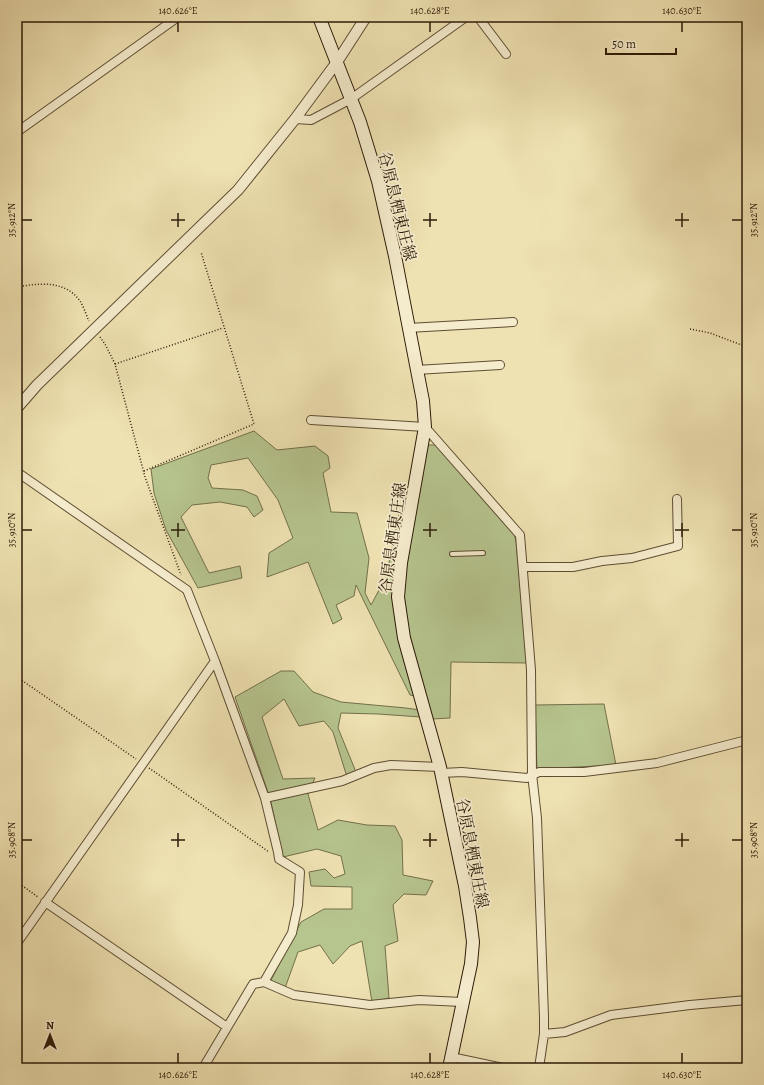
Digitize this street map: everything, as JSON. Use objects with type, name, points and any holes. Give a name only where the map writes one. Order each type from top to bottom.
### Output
[{"type":"main road","name":"谷原息栖東庄線","points":[[320,17],[360,122],[378,181],[395,256],[423,401],[425,427],[401,563],[398,597],[404,638],[440,770],[465,886],[472,942],[470,964],[450,1062]]},
{"type":"street","points":[[17,132],[178,17]]},
{"type":"street","points":[[17,408],[37,385],[238,190],[295,119],[366,17]]},
{"type":"street","points":[[295,119],[311,120],[351,99],[466,17]]},
{"type":"street","points":[[478,17],[506,54]]},
{"type":"street","points":[[408,328],[512,322]]},
{"type":"street","points":[[416,370],[500,365]]},
{"type":"street","points":[[311,420],[425,427],[520,535],[531,670],[532,774],[538,818],[544,1034],[539,1068]]},
{"type":"street","points":[[17,472],[187,590],[216,661],[265,798],[278,852],[278,859],[300,872],[298,905],[292,933],[264,982]]},
{"type":"street","points":[[523,567],[573,567],[602,561],[632,558],[678,546],[676,499]]},
{"type":"street","points":[[17,943],[216,661]]},
{"type":"street","points":[[265,798],[342,781],[374,768],[391,765],[527,778],[532,774],[539,772],[584,772],[657,763],[747,740]]},
{"type":"street","points":[[45,902],[227,1027]]},
{"type":"street","points":[[203,1068],[253,984],[264,982],[294,995],[370,1005],[419,1000],[462,1002]]},
{"type":"street","points":[[544,1034],[565,1032],[612,1015],[690,1005],[747,1000]]},
{"type":"street","points":[[450,1062],[503,1068]]},
{"type":"lane","points":[[452,554],[483,553]]},
{"type":"path","points":[[143,471],[254,424],[223,328],[201,252]]},
{"type":"path","points":[[17,287],[31,285],[53,285],[66,289],[80,301],[94,330],[105,344],[115,364],[143,471],[187,590]]},
{"type":"path","points":[[115,364],[223,328]]},
{"type":"path","points":[[690,329],[710,333],[747,347]]},
{"type":"path","points":[[17,677],[278,859]]},
{"type":"path","points":[[17,882],[45,902]]},
{"type":"green space","points":[[254,431],[277,450],[315,446],[328,456],[330,468],[323,473],[331,512],[357,513],[369,558],[365,593],[371,605],[386,577],[400,510],[404,520],[397,566],[415,696],[410,695],[356,585],[354,596],[336,605],[342,619],[333,624],[308,562],[267,577],[269,553],[293,538],[278,500],[248,458],[211,465],[208,478],[212,488],[243,490],[257,496],[263,510],[254,517],[247,507],[220,502],[192,505],[181,517],[209,573],[240,566],[242,578],[198,588],[166,530],[154,493],[151,469]]},
{"type":"green space","points":[[426,445],[437,445],[514,534],[516,541],[527,663],[451,662],[450,718],[432,719],[409,640],[402,594],[405,561]]},
{"type":"green space","points":[[281,671],[294,671],[313,692],[341,702],[420,710],[421,717],[341,713],[338,728],[356,772],[347,777],[333,732],[324,721],[299,726],[284,699],[262,717],[283,779],[315,778],[308,794],[318,830],[338,820],[367,825],[395,826],[402,840],[403,875],[433,881],[426,895],[404,894],[393,905],[398,941],[385,946],[389,998],[372,1002],[362,941],[350,946],[333,964],[320,945],[298,952],[285,988],[270,982],[301,922],[324,909],[352,909],[352,887],[311,886],[309,872],[325,869],[334,878],[345,874],[341,856],[317,849],[283,857],[270,798],[235,697]]},
{"type":"green space","points":[[604,704],[616,765],[537,769],[535,705]]}]
